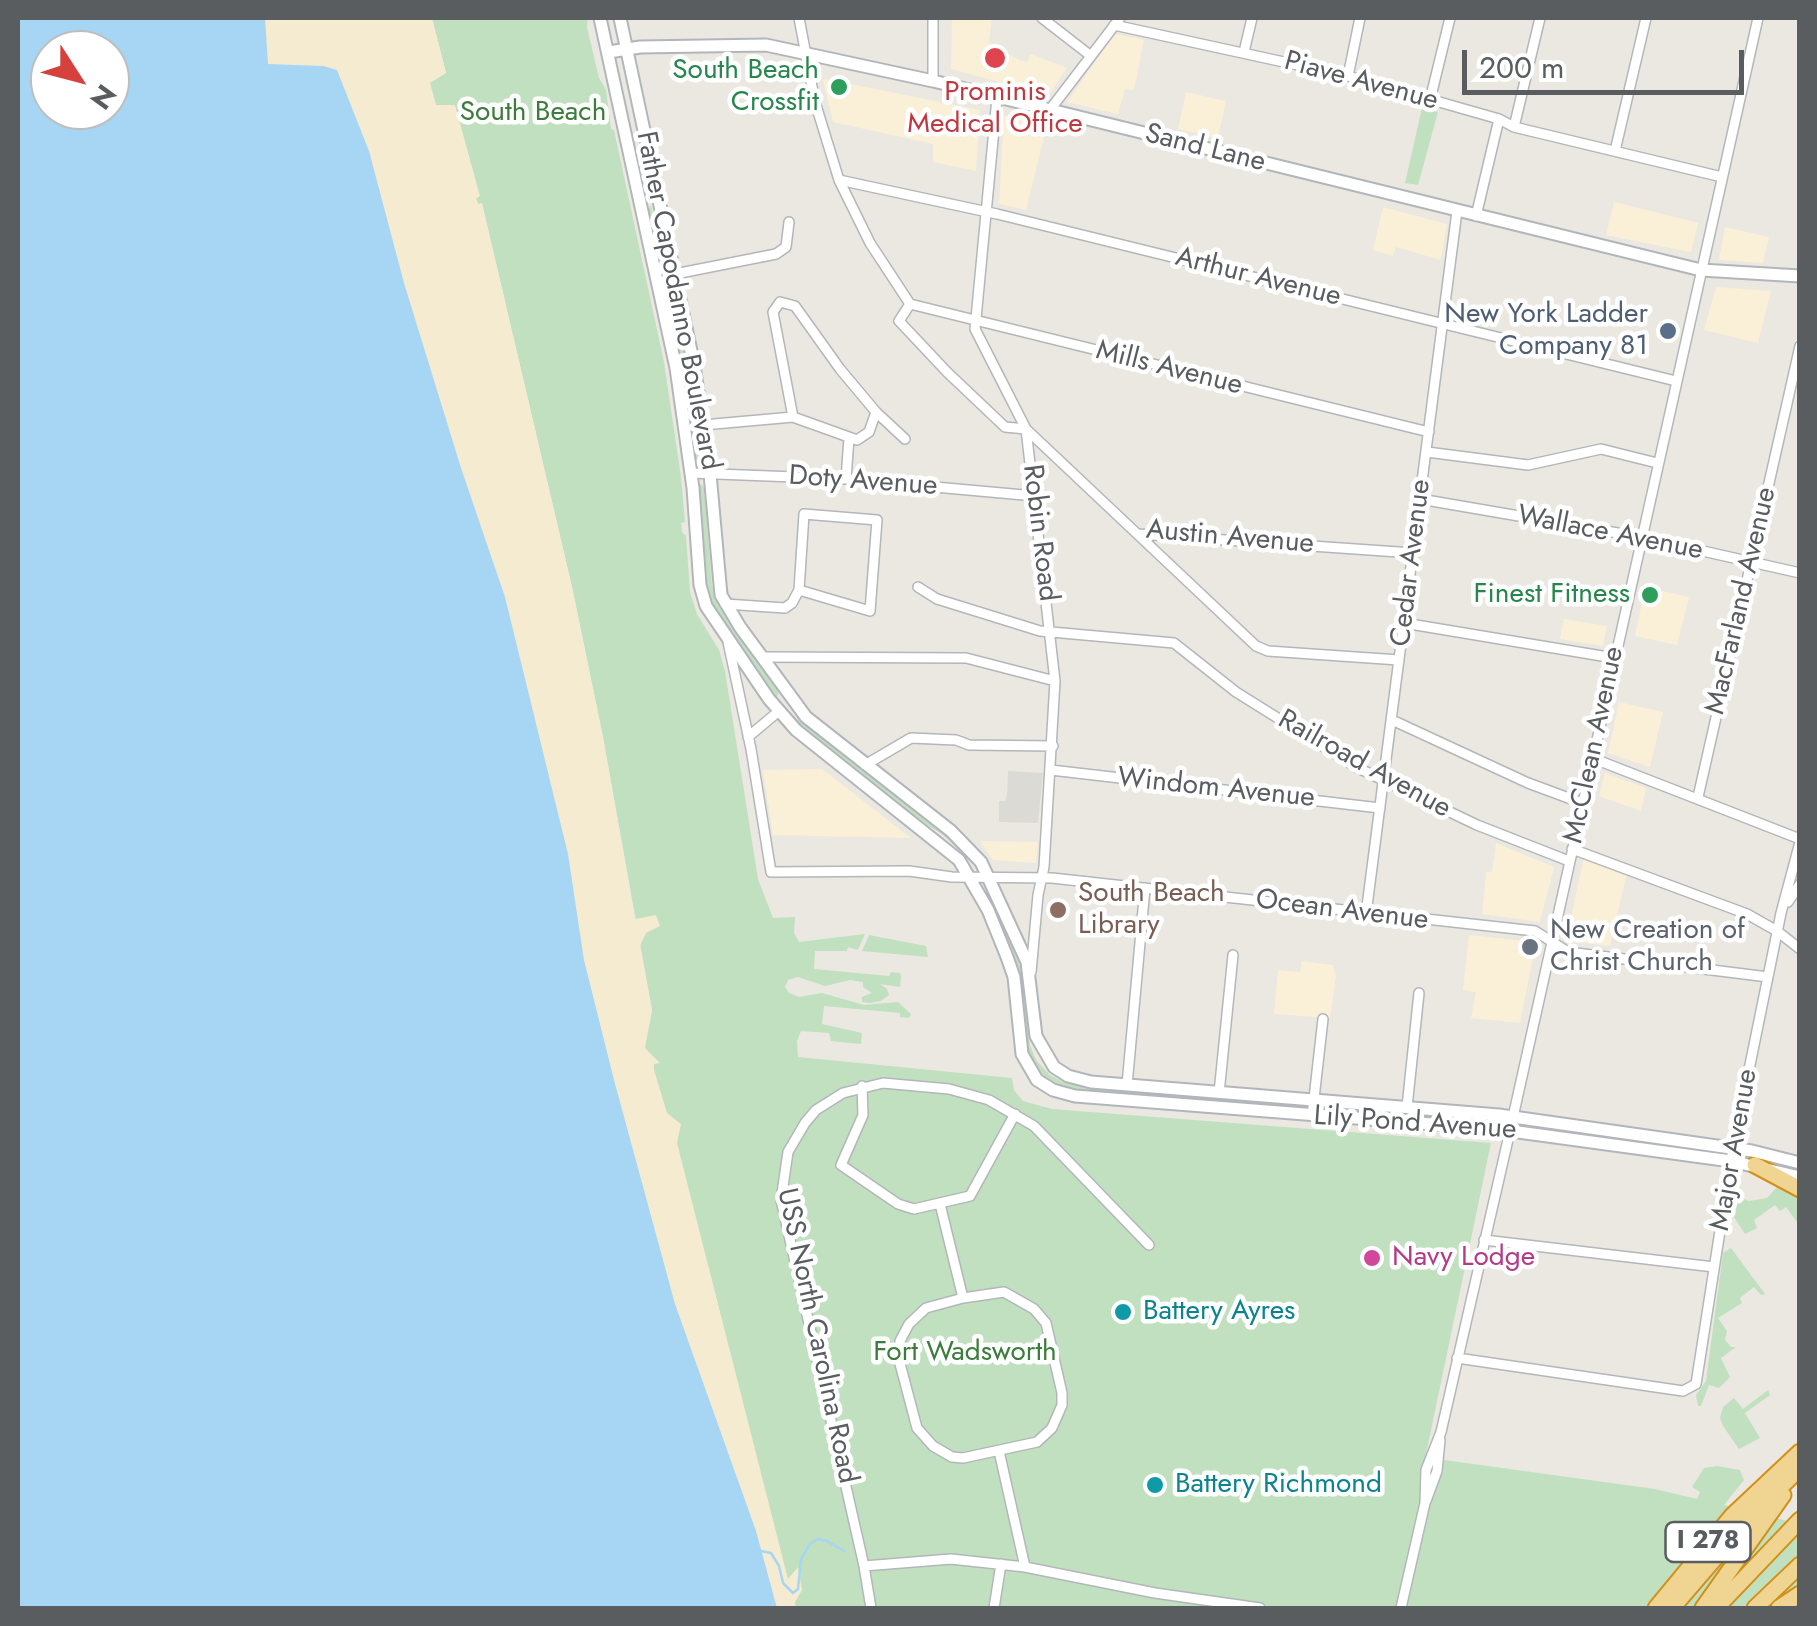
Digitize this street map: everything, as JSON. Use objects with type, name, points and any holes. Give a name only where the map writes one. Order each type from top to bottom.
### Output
[{"type":"highway","points":[[1755,1165],[1800,1190]]},
{"type":"highway","name":"I 278","points":[[1656,1608],[1720,1528],[1800,1449]]},
{"type":"highway","points":[[1672,1608],[1720,1551],[1800,1468]]},
{"type":"highway","points":[[1704,1608],[1766,1517],[1800,1477]]},
{"type":"highway","name":"I 278","points":[[1716,1608],[1800,1520]]},
{"type":"highway","name":"I 278","points":[[1755,1608],[1800,1564]]},
{"type":"highway","points":[[1779,1608],[1800,1594]]},
{"type":"main road","name":"Father Capodanno Boulevard","points":[[600,18],[673,351],[691,473],[701,592],[709,612],[779,711],[802,736],[946,848],[969,876],[1011,967],[1020,1047],[1034,1076]]},
{"type":"main road","name":"Father Capodanno Boulevard","points":[[620,18],[703,425],[718,583],[725,604],[806,717],[959,838],[981,862],[1019,941],[1031,980],[1036,1036],[1050,1062]]},
{"type":"main road","name":"Sand Lane","points":[[609,52],[628,48],[766,45],[933,81],[1701,270],[1800,276]]},
{"type":"main road","points":[[641,200],[658,197]]},
{"type":"main road","name":"Lily Pond Avenue","points":[[1050,1062],[1074,1079],[1407,1108],[1800,1163]]},
{"type":"main road","name":"Lily Pond Avenue","points":[[1034,1076],[1053,1090],[1076,1096],[1312,1116],[1511,1124]]},
{"type":"main road","name":"Lily Pond Avenue","points":[[1732,1154],[1755,1165],[1800,1177]]},
{"type":"street","points":[[799,18],[815,102],[840,180],[870,243],[910,304],[900,321],[1004,427],[1026,428]]},
{"type":"street","points":[[933,18],[933,81]]},
{"type":"street","points":[[1042,18],[1090,56]]},
{"type":"street","points":[[1244,52],[1252,18]]},
{"type":"street","points":[[1348,76],[1360,18]]},
{"type":"street","points":[[1430,100],[1450,18]]},
{"type":"street","points":[[1514,126],[1540,18]]},
{"type":"street","points":[[1615,151],[1646,18]]},
{"type":"street","name":"McClean Avenue","points":[[1424,1504],[1426,1470],[1441,1432],[1458,1358],[1758,18]]},
{"type":"street","points":[[1049,111],[1117,21]]},
{"type":"street","name":"Piave Avenue","points":[[1117,21],[1348,76],[1514,126],[1722,177]]},
{"type":"street","name":"Robin Road","points":[[996,98],[975,322],[977,334],[1026,428],[1055,682],[1053,746],[1031,980]]},
{"type":"street","points":[[1476,216],[1499,119]]},
{"type":"street","name":"Arthur Avenue","points":[[840,180],[987,212],[1676,381]]},
{"type":"street","name":"Cedar Avenue","points":[[1366,914],[1458,211]]},
{"type":"street","points":[[675,274],[776,254],[786,246],[789,222]]},
{"type":"street","points":[[793,416],[773,312],[780,302],[796,306],[840,369],[904,439]]},
{"type":"street","name":"Mills Avenue","points":[[910,304],[1429,432]]},
{"type":"street","name":"MacFarland Avenue","points":[[1698,797],[1800,346]]},
{"type":"street","points":[[703,425],[793,416],[856,440],[869,432],[876,412]]},
{"type":"street","name":"Austin Avenue","points":[[1026,428],[1138,534],[1414,553]]},
{"type":"street","points":[[846,479],[849,438]]},
{"type":"street","points":[[1427,452],[1528,465],[1601,450],[1658,463]]},
{"type":"street","name":"Doty Avenue","points":[[691,473],[846,479],[1035,496]]},
{"type":"street","name":"Wallace Avenue","points":[[1420,499],[1641,537],[1800,573]]},
{"type":"street","points":[[725,604],[785,608],[792,603],[799,590],[804,514],[877,520],[870,612],[799,590]]},
{"type":"street","points":[[1138,534],[1261,649],[1399,660]]},
{"type":"street","points":[[918,587],[937,599],[1052,632]]},
{"type":"street","points":[[1404,622],[1614,658]]},
{"type":"street","name":"Railroad Avenue","points":[[1052,632],[1174,643],[1268,713],[1384,781],[1477,826],[1569,861]]},
{"type":"street","points":[[728,642],[748,737],[779,711]]},
{"type":"street","points":[[762,657],[966,658],[1055,682]]},
{"type":"street","points":[[1392,720],[1528,783],[1582,803]]},
{"type":"street","name":"Ocean Avenue","points":[[748,737],[771,872],[909,871],[1144,888],[1535,932],[1568,952],[1768,977]]},
{"type":"street","points":[[865,765],[911,738],[956,740],[969,745],[1053,746]]},
{"type":"street","points":[[1592,758],[1800,840]]},
{"type":"street","name":"Windom Avenue","points":[[1051,770],[1380,808]]},
{"type":"street","name":"Major Avenue","points":[[1458,1358],[1683,1391],[1693,1388],[1698,1379],[1732,1154],[1781,913],[1800,840]]},
{"type":"street","points":[[1572,848],[1747,914],[1800,949]]},
{"type":"street","name":"Major Avenue","points":[[1781,913],[1800,884]]},
{"type":"street","points":[[1126,1085],[1144,888]]},
{"type":"street","points":[[1219,1092],[1233,955]]},
{"type":"street","points":[[1407,1108],[1419,992]]},
{"type":"street","points":[[1312,1116],[1323,1019]]},
{"type":"street","name":"USS North Carolina Road","points":[[871,1608],[782,1200],[788,1152],[805,1123],[829,1101],[862,1086],[884,1083],[949,1089],[989,1100],[1034,1126],[1149,1244]]},
{"type":"street","points":[[862,1086],[863,1115],[842,1161],[843,1168],[914,1209],[970,1196],[1015,1114]]},
{"type":"street","points":[[940,1204],[963,1298]]},
{"type":"street","points":[[1484,1240],[1714,1268]]},
{"type":"street","points":[[997,1292],[1011,1294],[1039,1312],[1046,1324],[1062,1393],[1058,1416],[1048,1434],[1037,1442],[999,1451],[952,1457],[923,1438],[916,1428],[899,1360],[903,1334],[917,1315],[934,1305],[997,1292]]},
{"type":"street","points":[[1401,1608],[1424,1504],[1438,1472],[1441,1432]]},
{"type":"street","points":[[999,1451],[1024,1567]]},
{"type":"street","points":[[864,1566],[922,1560],[1002,1564],[1260,1608]]},
{"type":"street","points":[[994,1608],[1002,1564]]},
{"type":"street","points":[[1155,1593],[1155,1607]]},
{"type":"shaded area","points":[[952,18],[992,18],[989,42],[1019,60],[1028,62],[1030,54],[1067,68],[1049,95],[951,69]]},
{"type":"shaded area","points":[[1115,34],[1144,40],[1134,90],[1125,89],[1118,114],[1067,102]]},
{"type":"shaded area","points":[[823,80],[980,110],[976,171],[933,162],[933,144],[833,122]]},
{"type":"shaded area","points":[[1186,92],[1226,101],[1218,138],[1178,129]]},
{"type":"shaded area","points":[[1004,116],[1047,125],[1026,210],[999,204]]},
{"type":"shaded area","points":[[1614,202],[1698,223],[1691,252],[1606,235]]},
{"type":"shaded area","points":[[1383,207],[1447,224],[1441,260],[1396,247],[1393,256],[1373,250]]},
{"type":"shaded area","points":[[1725,227],[1769,237],[1763,263],[1719,260]]},
{"type":"shaded area","points":[[1716,287],[1771,291],[1758,343],[1704,330]]},
{"type":"shaded area","points":[[1645,587],[1689,597],[1677,645],[1635,636]]},
{"type":"shaded area","points":[[1564,619],[1607,626],[1603,646],[1560,639]]},
{"type":"shaded area","points":[[1619,702],[1663,712],[1650,767],[1608,753]]},
{"type":"shaded area","points":[[822,769],[911,838],[773,835],[763,770]]},
{"type":"shaded area","points":[[1008,771],[1043,773],[1038,823],[999,822],[999,801],[1005,801],[1007,795]]},
{"type":"shaded area","points":[[1605,773],[1646,788],[1641,811],[1599,796]]},
{"type":"shaded area","points":[[980,841],[1038,842],[1036,863],[993,860]]},
{"type":"shaded area","points":[[1496,843],[1554,867],[1540,922],[1482,914],[1486,872],[1492,872]]},
{"type":"shaded area","points":[[1584,857],[1627,873],[1610,946],[1566,941]]},
{"type":"shaded area","points":[[1469,935],[1536,942],[1520,1023],[1471,1018],[1476,992],[1463,990]]},
{"type":"shaded area","points":[[1302,961],[1332,965],[1336,976],[1330,1018],[1274,1014],[1278,970],[1300,972]]},
{"type":"green space","name":"Fort Wadsworth","points":[[432,18],[588,18],[664,362],[681,477],[685,522],[681,523],[686,536],[690,592],[697,614],[719,650],[725,671],[758,879],[773,918],[795,917],[794,933],[799,942],[865,934],[858,950],[848,947],[847,951],[815,951],[814,969],[889,976],[891,972],[900,973],[901,977],[900,987],[880,984],[889,995],[870,1003],[862,1002],[862,997],[872,993],[863,987],[863,982],[850,980],[825,986],[798,977],[788,980],[785,987],[799,997],[822,993],[864,1005],[898,1002],[911,1014],[909,1018],[900,1017],[900,1013],[824,1006],[822,1024],[862,1033],[861,1044],[831,1041],[829,1033],[801,1031],[798,1057],[1012,1078],[1014,1090],[1023,1101],[1052,1109],[1491,1143],[1426,1454],[1697,1499],[1700,1492],[1692,1487],[1704,1468],[1740,1470],[1744,1480],[1724,1505],[1799,1524],[1799,1608],[777,1608],[644,1048],[652,1010],[572,587],[482,204],[478,204],[479,197],[429,82],[446,73]]},
{"type":"green space","points":[[1422,108],[1438,112],[1418,185],[1405,183]]},
{"type":"green space","points":[[651,206],[684,347],[700,457],[697,461],[648,209]]},
{"type":"green space","points":[[701,484],[716,600],[779,692],[777,697],[711,605],[705,580],[698,487]]},
{"type":"green space","points":[[795,717],[952,839],[970,861],[942,834],[905,812],[792,720]]},
{"type":"green space","points":[[986,891],[1023,977],[1030,1045],[1036,1060],[1050,1075],[1084,1087],[1300,1104],[1303,1108],[1065,1090],[1049,1082],[1028,1058],[1019,993],[983,895]]},
{"type":"green space","points":[[869,935],[926,946],[928,957],[862,951]]},
{"type":"green space","points":[[1778,1186],[1799,1196],[1799,1225],[1786,1207],[1780,1211],[1775,1205],[1754,1220],[1757,1228],[1745,1234],[1732,1214],[1734,1195],[1749,1201],[1767,1198]]},
{"type":"green space","points":[[1731,1248],[1765,1294],[1754,1287],[1740,1298],[1742,1303],[1718,1318],[1727,1331],[1725,1340],[1736,1347],[1721,1358],[1730,1377],[1719,1388],[1709,1385],[1698,1406],[1696,1395],[1706,1381],[1723,1253]]},
{"type":"green space","points":[[1768,1390],[1770,1395],[1745,1413],[1760,1438],[1739,1449],[1723,1426],[1723,1407],[1734,1398],[1743,1409]]},
{"type":"sand","points":[[240,18],[432,18],[446,73],[430,83],[436,105],[455,105],[480,196],[476,198],[478,204],[482,203],[572,587],[635,919],[656,915],[660,926],[646,933],[640,946],[652,1010],[645,1048],[660,1063],[654,1064],[654,1070],[667,1113],[681,1124],[677,1143],[788,1579],[798,1567],[802,1590],[796,1608],[718,1608],[232,67]]},
{"type":"water","points":[[18,18],[265,18],[268,64],[337,70],[369,151],[404,283],[505,597],[568,854],[584,960],[614,1080],[675,1304],[756,1531],[777,1608],[18,1608]]},
{"type":"waterway","points":[[761,1551],[771,1553],[783,1583],[793,1593],[798,1589],[801,1559],[810,1544],[818,1539],[844,1551]]},
{"type":"place","name":"Prominis Medical Office","points":[[995,58]]},
{"type":"place","name":"South Beach Crossfit","points":[[839,87]]},
{"type":"place","name":"New York Ladder Company 81","points":[[1668,331]]},
{"type":"place","name":"Finest Fitness","points":[[1650,595]]},
{"type":"place","name":"South Beach Library","points":[[1058,910]]},
{"type":"place","name":"New Creation of Christ Church","points":[[1530,947]]},
{"type":"place","name":"Navy Lodge","points":[[1372,1258]]},
{"type":"place","name":"Battery Ayres","points":[[1123,1312]]},
{"type":"place","name":"Battery Richmond","points":[[1155,1485]]},
{"type":"park label","name":"South Beach","points":[[533,113]]}]
